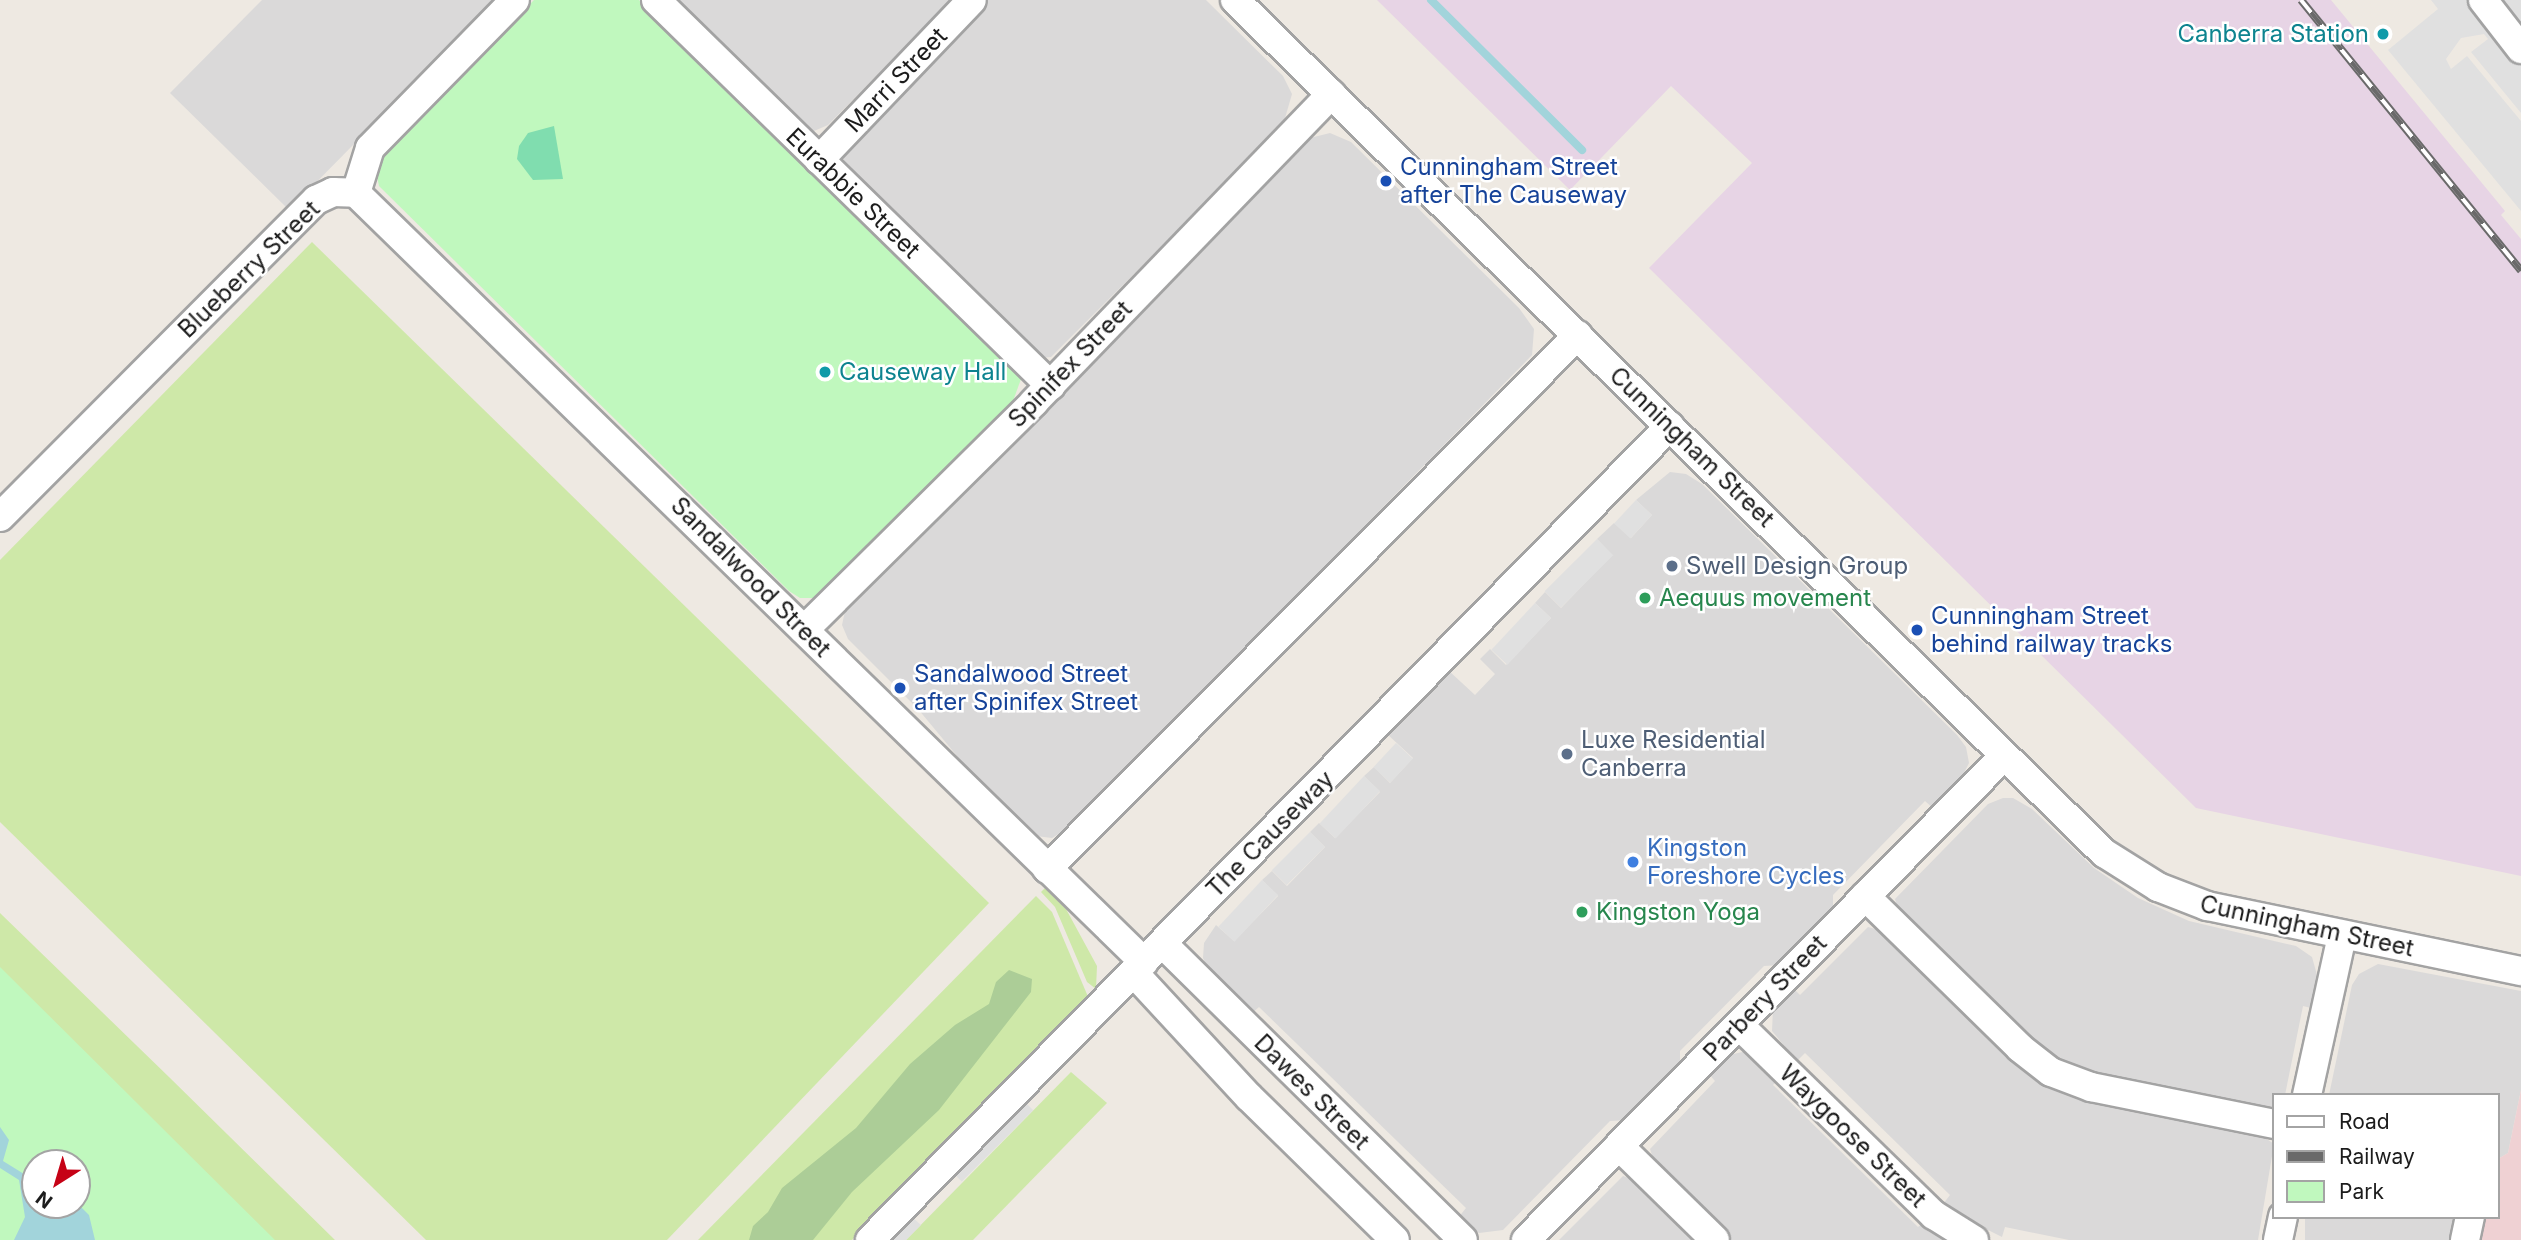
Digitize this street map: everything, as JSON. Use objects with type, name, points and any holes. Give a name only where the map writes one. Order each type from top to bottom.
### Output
[{"type":"street","points":[[356,193],[370,148],[515,0]]},
{"type":"street","name":"Eurabbie Street","points":[[656,0],[1051,386]]},
{"type":"street","name":"Marri Street","points":[[819,160],[972,0]]},
{"type":"street","name":"Cunningham Street","points":[[1236,0],[2105,853],[2158,887],[2233,914],[2521,971]]},
{"type":"street","points":[[2483,0],[2521,49]]},
{"type":"street","name":"Spinifex Street","points":[[804,630],[1051,386],[1331,94]]},
{"type":"street","name":"Blueberry Street","points":[[0,517],[316,200],[332,192],[356,193]]},
{"type":"street","name":"Sandalwood Street","points":[[356,193],[1048,869],[1147,959]]},
{"type":"street","points":[[1048,869],[1578,335]]},
{"type":"street","name":"The Causeway","points":[[870,1240],[1670,426]]},
{"type":"street","name":"Parbery Street","points":[[1526,1240],[2004,755]]},
{"type":"street","points":[[1865,896],[2020,1048],[2051,1072],[2091,1087],[2272,1124]]},
{"type":"street","points":[[2307,1093],[2342,936]]},
{"type":"street","name":"Dawes Street","points":[[1147,959],[1249,1097],[1395,1240]]},
{"type":"street","name":"Dawes Street","points":[[1147,959],[1463,1240]]},
{"type":"street","name":"Waygoose Street","points":[[1739,1025],[1934,1216],[1974,1240]]},
{"type":"street","points":[[1619,1146],[1715,1240]]},
{"type":"street","points":[[2278,1240],[2283,1219]]},
{"type":"street","points":[[2465,1240],[2470,1219]]},
{"type":"shaded area","points":[[262,0],[496,0],[289,210],[170,93]]},
{"type":"shaded area","points":[[673,0],[951,0],[828,125],[814,131],[806,129]]},
{"type":"shaded area","points":[[988,0],[1206,0],[1283,76],[1292,94],[1283,125],[1051,357],[1039,358],[842,164],[849,142]]},
{"type":"shaded area","points":[[1377,0],[2331,0],[2505,211],[2501,215],[2521,239],[2521,876],[2196,808],[1649,268],[1752,163],[1671,86],[1570,190]]},
{"type":"shaded area","points":[[2431,0],[2521,0],[2521,113],[2471,52],[2488,39],[2484,34],[2461,38],[2446,59],[2451,69],[2467,56],[2521,121],[2521,211],[2388,50],[2438,9]]},
{"type":"shaded area","points":[[1330,133],[1351,142],[1519,308],[1534,329],[1532,355],[1069,828],[1052,838],[1036,836],[972,774],[918,709],[848,639],[842,625],[845,611],[1306,139]]},
{"type":"shaded area","points":[[1670,472],[1686,474],[1702,484],[1957,735],[1966,747],[1969,763],[1959,783],[1934,809],[1925,801],[1833,895],[1833,911],[1780,965],[1764,966],[1680,1051],[1680,1066],[1627,1120],[1610,1121],[1503,1230],[1479,1233],[1458,1218],[1466,1208],[1259,1007],[1251,1014],[1209,971],[1203,958],[1204,943],[1216,925],[1234,941],[1278,896],[1262,880],[1272,871],[1287,886],[1325,847],[1310,832],[1319,823],[1335,838],[1380,792],[1364,776],[1374,767],[1390,783],[1413,758],[1386,733],[1448,670],[1475,695],[1495,674],[1480,659],[1490,649],[1506,665],[1551,618],[1535,603],[1545,592],[1561,608],[1612,555],[1597,539],[1614,523],[1631,538],[1652,515],[1636,500]]},
{"type":"shaded area","points":[[1636,500],[1652,515],[1630,538],[1614,523]]},
{"type":"shaded area","points":[[1597,539],[1613,555],[1561,608],[1545,591]]},
{"type":"shaded area","points":[[1535,603],[1551,618],[1507,665],[1491,650]]},
{"type":"shaded area","points":[[1396,743],[1413,759],[1390,783],[1373,767]]},
{"type":"shaded area","points":[[1364,776],[1380,791],[1336,839],[1320,824]]},
{"type":"shaded area","points":[[2003,798],[2013,798],[2032,809],[2094,868],[2138,898],[2189,921],[2296,946],[2312,957],[2317,975],[2311,1008],[2303,1006],[2285,1093],[2272,1093],[2272,1109],[2265,1111],[2090,1076],[2046,1056],[1900,916],[1895,899],[1988,804]]},
{"type":"shaded area","points":[[1310,832],[1325,847],[1287,885],[1272,870]]},
{"type":"shaded area","points":[[1262,880],[1278,895],[1234,942],[1218,927]]},
{"type":"shaded area","points":[[1868,927],[1886,932],[2017,1060],[2258,1133],[2272,1143],[2258,1240],[2069,1240],[2005,1227],[2002,1237],[1952,1212],[1943,1204],[1950,1195],[1805,1053],[1797,1061],[1772,1031],[1773,1009],[1792,987],[1800,995]]},
{"type":"shaded area","points":[[2378,964],[2521,991],[2521,1090],[2508,1153],[2500,1158],[2500,1093],[2329,1093],[2352,985],[2359,974]]},
{"type":"shaded area","points":[[1747,1051],[1781,1076],[1773,1085],[1918,1227],[1926,1220],[1953,1240],[1730,1240],[1656,1167],[1650,1149],[1715,1081],[1708,1073],[1729,1055]]},
{"type":"shaded area","points":[[2521,1090],[2521,1240],[2476,1240],[2481,1219],[2500,1219],[2500,1158],[2508,1153]]},
{"type":"shaded area","points":[[1024,1101],[1033,1110],[962,1182],[953,1172]]},
{"type":"shaded area","points":[[1623,1176],[1640,1182],[1699,1240],[1559,1240]]},
{"type":"shaded area","points":[[911,1216],[921,1225],[906,1240],[887,1240]]},
{"type":"shaded area","points":[[2305,1219],[2459,1219],[2459,1240],[2305,1240]]},
{"type":"green space","points":[[534,0],[639,0],[1021,379],[1013,401],[815,598],[800,598],[789,591],[379,186],[376,171],[386,151]]},
{"type":"green space","points":[[554,126],[563,179],[533,180],[517,159],[519,146],[528,133]]},
{"type":"green space","points":[[312,242],[989,903],[667,1240],[426,1240],[0,822],[0,560]]},
{"type":"green space","points":[[1045,888],[1066,909],[1097,966],[1096,989],[1087,982],[1055,907],[1041,892]]},
{"type":"green space","points":[[1036,896],[1052,912],[1089,999],[852,1240],[698,1240]]},
{"type":"green space","points":[[0,913],[169,1077],[335,1240],[0,1240]]},
{"type":"green space","points":[[0,967],[275,1240],[0,1240]]},
{"type":"green space","points":[[1009,970],[1032,979],[1031,992],[939,1110],[852,1192],[813,1240],[749,1240],[753,1226],[768,1212],[782,1188],[856,1128],[910,1064],[955,1025],[989,1004],[996,982]]},
{"type":"green space","points":[[1071,1072],[1107,1103],[973,1240],[906,1240]]},
{"type":"water","points":[[0,1127],[9,1140],[3,1161],[21,1172],[21,1192],[19,1180],[0,1168]]},
{"type":"water","points":[[24,1219],[90,1219],[95,1240],[14,1240]]},
{"type":"waterway","points":[[1431,0],[1582,150]]},
{"type":"railway","points":[[2301,0],[2521,271]]},
{"type":"place","name":"Canberra Station","points":[[2383,34]]},
{"type":"place","name":"Cunningham Street after The Causeway","points":[[1386,181]]},
{"type":"place","name":"Causeway Hall","points":[[825,372]]},
{"type":"place","name":"Swell Design Group","points":[[1672,566]]},
{"type":"place","name":"Aequus movement","points":[[1645,598]]},
{"type":"place","name":"Cunningham Street behind railway tracks","points":[[1917,630]]},
{"type":"place","name":"Sandalwood Street after Spinifex Street","points":[[900,688]]},
{"type":"place","name":"Luxe Residential Canberra","points":[[1567,754]]},
{"type":"place","name":"Kingston Foreshore Cycles","points":[[1633,862]]},
{"type":"place","name":"Kingston Yoga","points":[[1582,912]]}]
